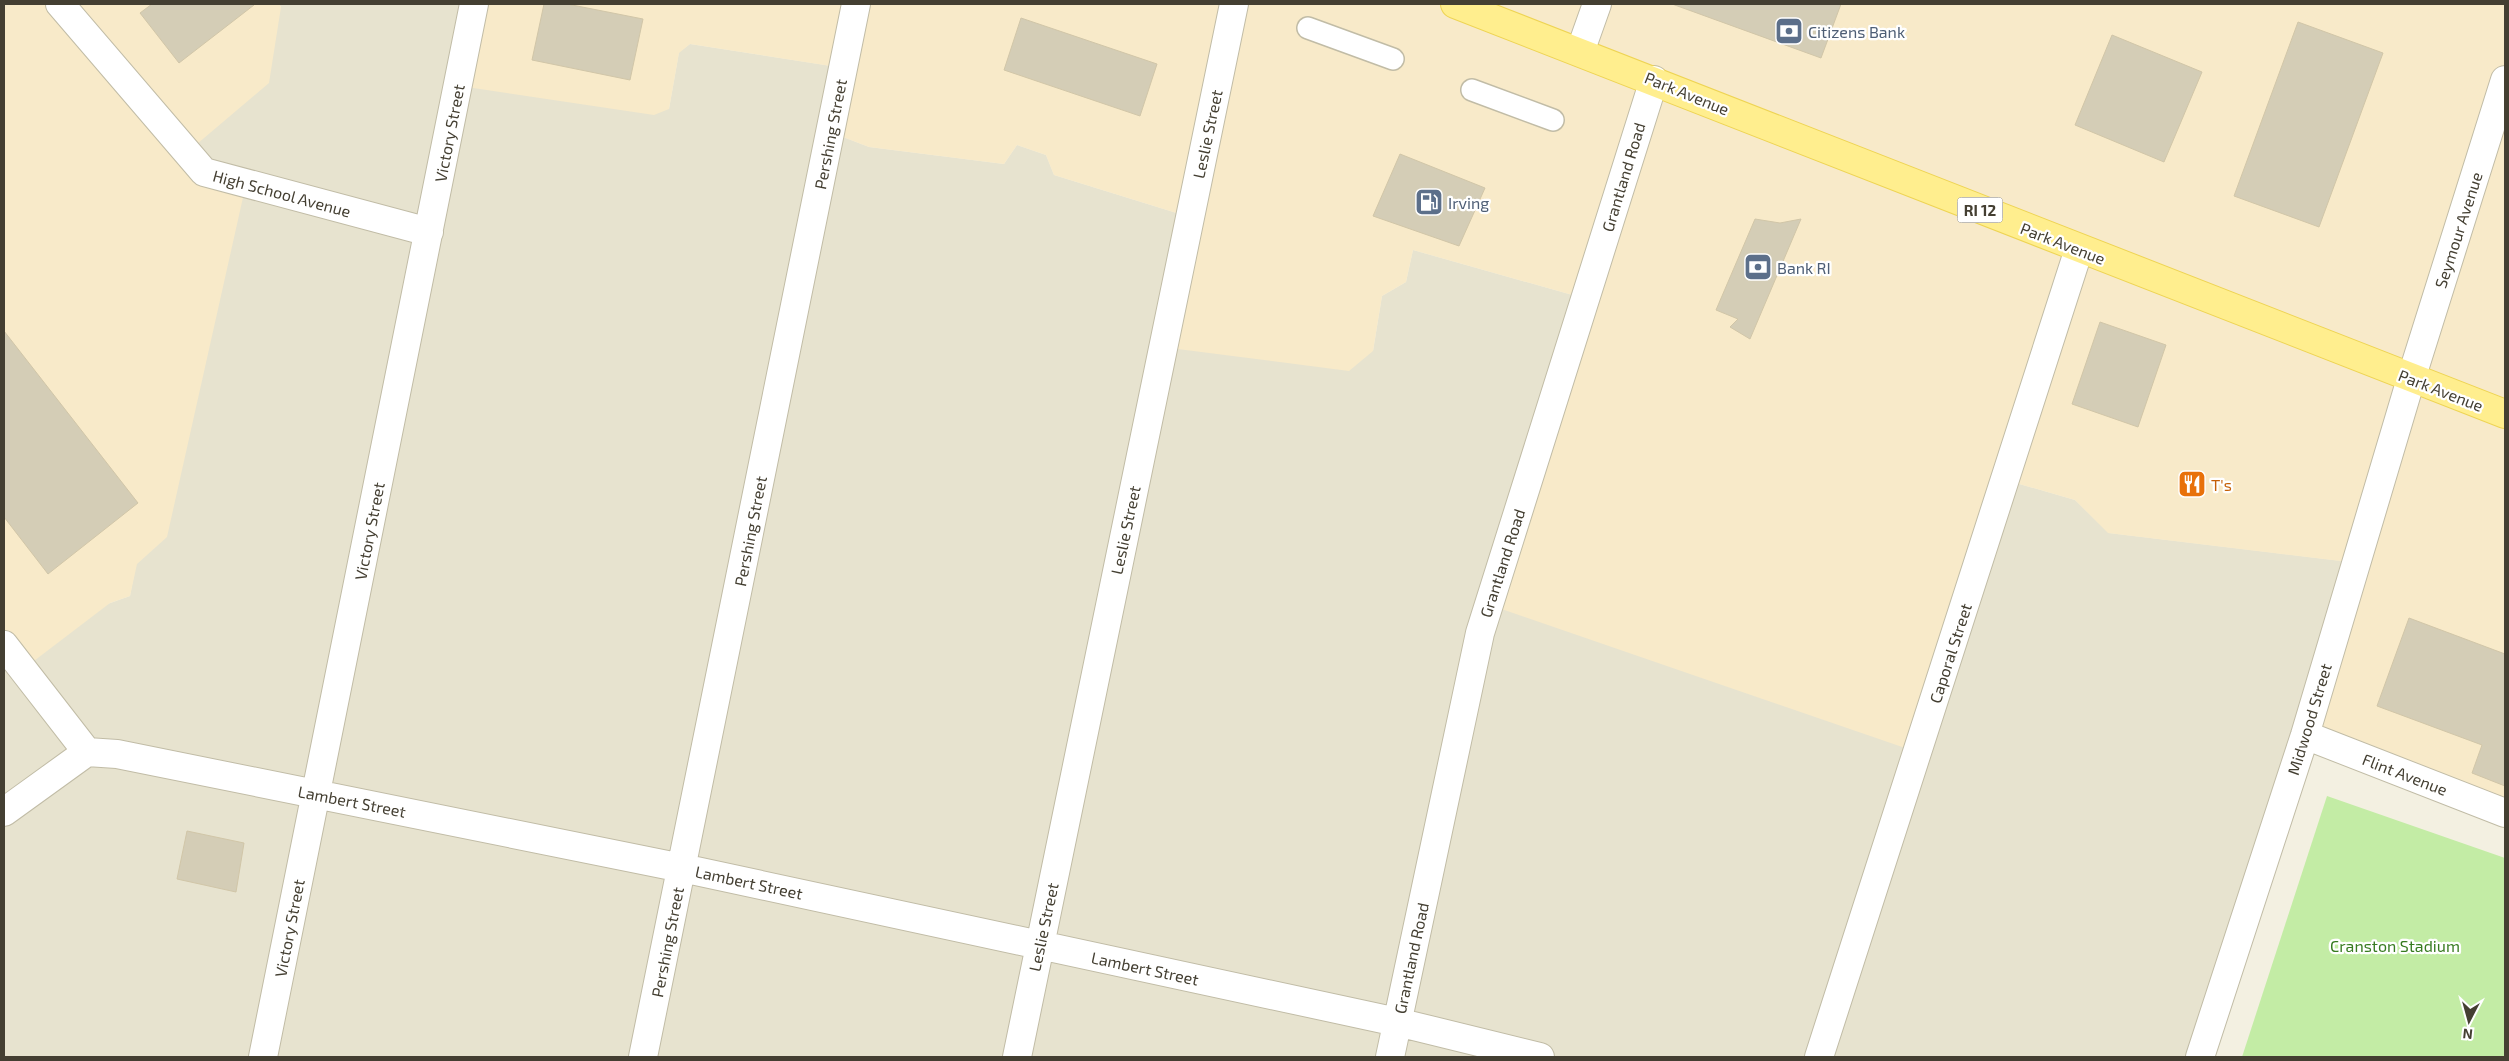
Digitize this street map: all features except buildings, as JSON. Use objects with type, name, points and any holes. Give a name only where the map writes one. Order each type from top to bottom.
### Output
[{"type":"main road","name":"Park Avenue","points":[[1455,4],[1654,80],[2079,249],[2505,414]]},
{"type":"street","name":"High School Avenue","points":[[60,4],[204,172],[429,232]]},
{"type":"street","name":"Victory Street","points":[[263,1057],[474,4]]},
{"type":"street","name":"Pershing Street","points":[[643,1057],[856,4]]},
{"type":"street","name":"Leslie Street","points":[[1017,1057],[1234,4]]},
{"type":"street","points":[[1580,52],[1597,4]]},
{"type":"street","name":"Grantland Road","points":[[1390,1057],[1480,633],[1654,80]]},
{"type":"street","name":"Seymour Avenue","points":[[2411,379],[2505,80]]},
{"type":"street","name":"Caporal Street","points":[[1820,1057],[2079,249]]},
{"type":"street","name":"Midwood Street","points":[[2200,1057],[2305,735],[2411,379]]},
{"type":"street","points":[[4,645],[87,752],[4,812]]},
{"type":"street","name":"Flint Avenue","points":[[2305,735],[2505,813]]},
{"type":"street","name":"Lambert Street","points":[[87,752],[116,754],[682,868],[1397,1022],[1540,1057]]},
{"type":"lane","points":[[1308,28],[1393,59]]},
{"type":"lane","points":[[1472,90],[1554,120]]},
{"type":"shaded area","points":[[4,4],[279,4],[281,7],[269,83],[184,155],[244,193],[167,537],[137,564],[130,596],[110,603],[26,667],[4,641]]},
{"type":"shaded area","points":[[279,4],[471,4],[669,109],[679,52],[690,44],[838,67],[830,132],[869,147],[1004,164],[1017,145],[1046,155],[1054,175],[1183,215],[1373,351],[1382,296],[1406,282],[1413,250],[1576,296],[2009,481],[2075,500],[2109,533],[2350,562],[2199,1057],[4,1057],[4,641],[130,596],[136,564],[167,536],[184,155],[281,7]]},
{"type":"shaded area","points":[[471,4],[2505,4],[2505,816],[2303,740],[2349,562],[2108,533],[2075,500],[2009,481],[1911,750],[1490,605],[1576,296],[1413,250],[1406,282],[1382,296],[1373,351],[1349,371],[1162,347],[1183,215],[1054,175],[1046,155],[1017,145],[1004,164],[869,147],[830,132],[837,67],[690,44],[679,53],[669,109],[654,115],[460,86]]},
{"type":"green space","name":"Cranston Stadium","points":[[2327,796],[2505,858],[2505,1057],[2242,1057]]},
{"type":"place","name":"Citizens Bank","points":[[1789,31]]},
{"type":"place","name":"Irving","points":[[1429,202]]},
{"type":"place","name":"Bank RI","points":[[1758,267]]},
{"type":"place","name":"T's","points":[[2192,484]]}]
